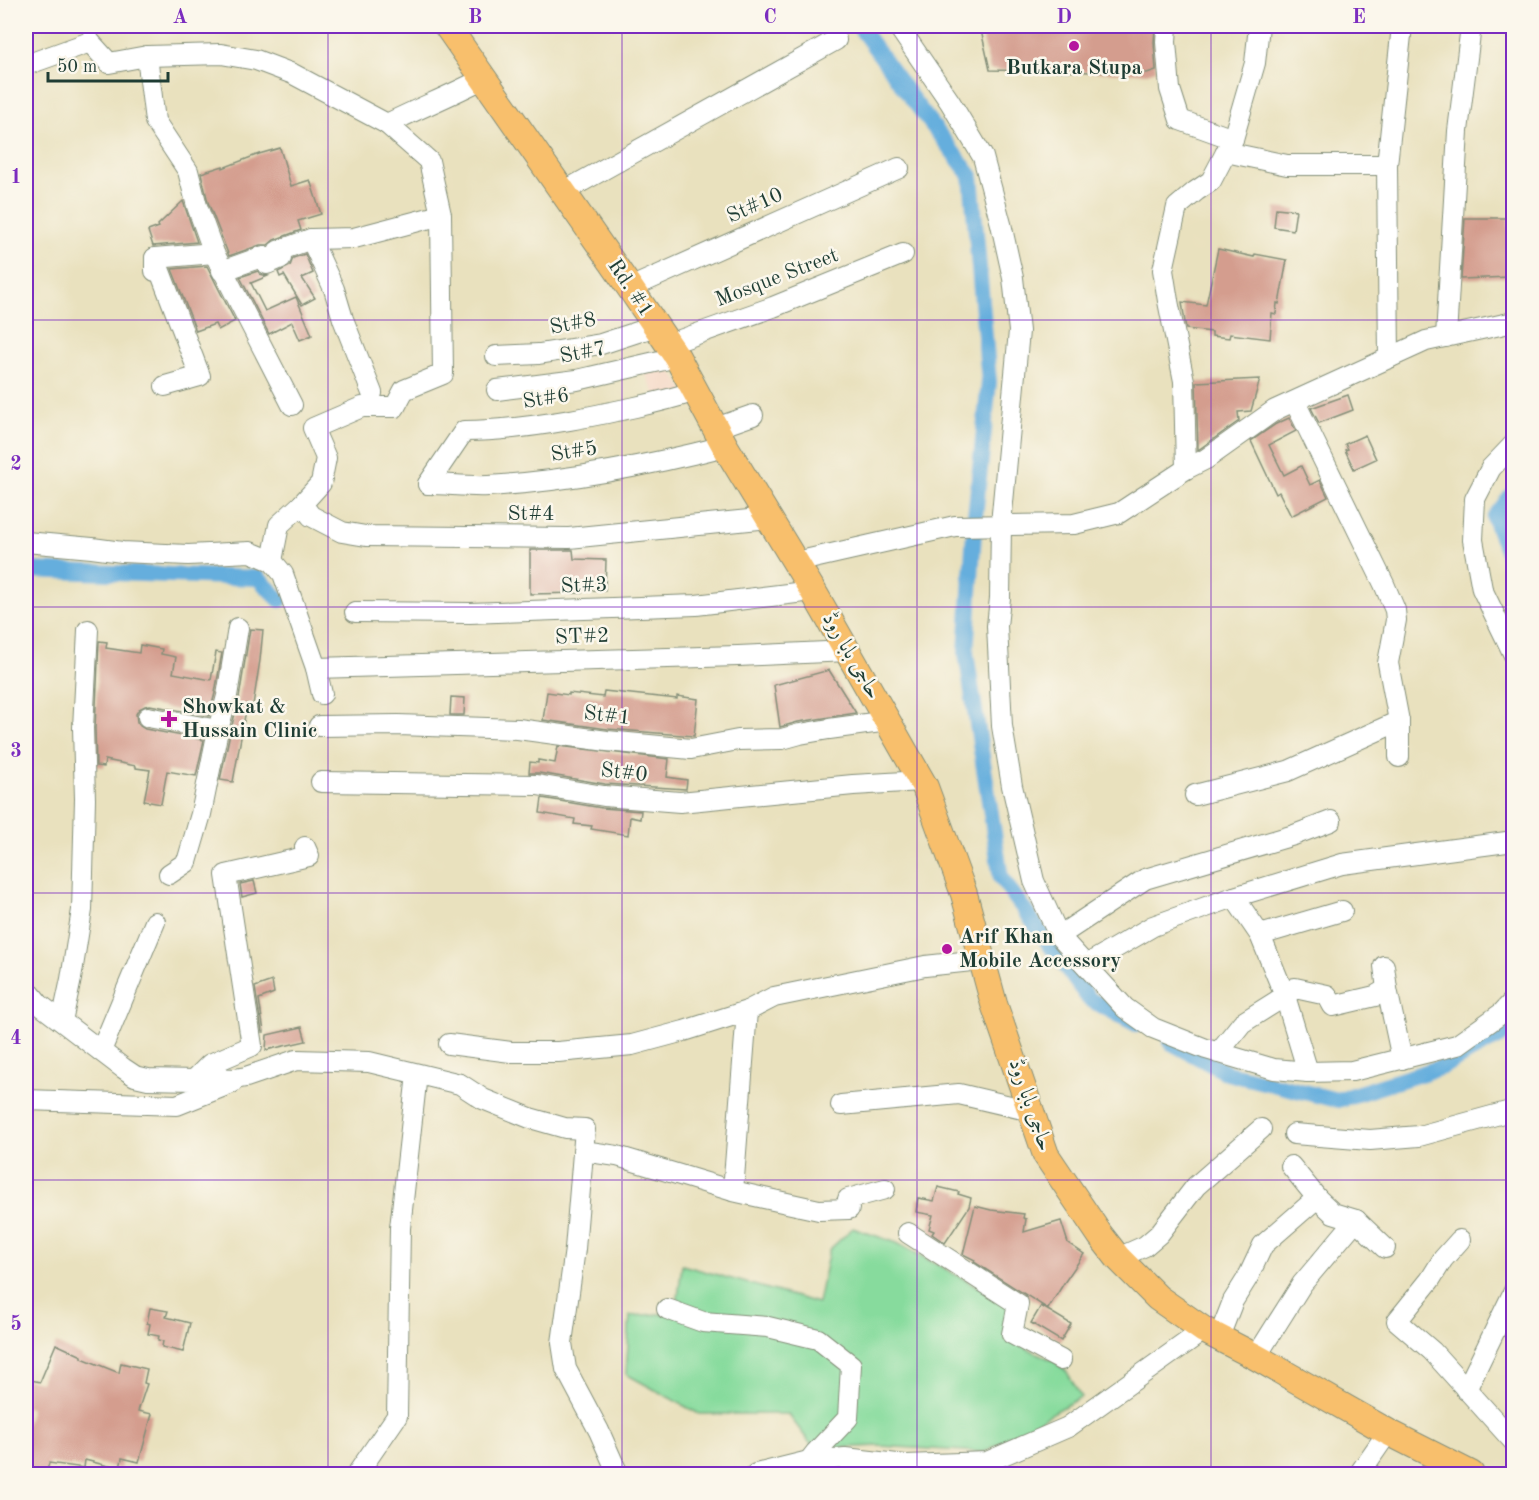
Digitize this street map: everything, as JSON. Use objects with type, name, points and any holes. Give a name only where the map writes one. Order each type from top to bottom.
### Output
[{"type":"main road","name":"Rd. #1","points":[[447,26],[667,342],[796,562]]},
{"type":"main road","name":"حاجی بابا روڈ","points":[[796,562],[922,781],[964,894],[994,1004],[1046,1155],[1100,1235],[1118,1258],[1158,1298],[1212,1333],[1388,1432],[1471,1474]]},
{"type":"street","points":[[898,26],[950,102],[983,157],[1013,278],[1019,331],[999,524],[1000,598],[997,626],[1002,726],[1012,786],[1034,881],[1059,936],[1125,1008],[1153,1028],[1218,1053],[1274,1069],[1308,1072],[1352,1071],[1456,1045],[1502,1013],[1514,1000]]},
{"type":"street","points":[[1167,26],[1170,89],[1180,120],[1230,145],[1287,165],[1388,165]]},
{"type":"street","points":[[1186,469],[1184,381],[1163,270],[1177,207],[1210,182],[1230,145],[1255,63],[1259,26]]},
{"type":"street","points":[[1389,358],[1388,165],[1401,26]]},
{"type":"street","points":[[1446,337],[1458,131],[1471,26]]},
{"type":"street","points":[[26,65],[92,34],[110,63],[147,56],[221,54],[256,60],[293,74],[387,124],[429,161],[441,215],[443,374],[404,390],[395,407],[362,407],[313,428],[326,458],[321,483],[279,525],[272,561]]},
{"type":"street","points":[[563,192],[836,40]]},
{"type":"street","points":[[147,56],[155,121],[188,171],[197,206],[214,253],[292,405]]},
{"type":"street","points":[[387,124],[484,78]]},
{"type":"street","name":"St#10","points":[[630,288],[899,168]]},
{"type":"street","points":[[222,271],[264,256],[267,264],[281,258],[279,251],[311,239],[354,238],[441,215]]},
{"type":"street","points":[[311,239],[333,289],[372,393]]},
{"type":"street","points":[[165,386],[200,376],[155,267],[214,253]]},
{"type":"street","name":"Mosque Street","points":[[667,342],[773,307],[903,254]]},
{"type":"street","points":[[796,562],[951,526],[1074,524],[1119,513],[1186,469],[1206,459],[1275,411],[1426,341],[1514,322]]},
{"type":"street","name":"St#8","points":[[496,356],[539,354],[601,344],[667,342]]},
{"type":"street","name":"St#7","points":[[497,390],[577,380],[667,342]]},
{"type":"street","name":"St#6","points":[[428,484],[464,431],[488,431],[541,425],[616,412],[666,401],[696,391]]},
{"type":"street","points":[[1295,402],[1395,610],[1396,620],[1388,663],[1399,721],[1400,757]]},
{"type":"street","name":"St#5","points":[[428,484],[485,486],[569,478],[684,456],[721,437],[753,414]]},
{"type":"street","points":[[1514,444],[1491,468],[1475,499],[1473,540],[1482,589],[1514,655]]},
{"type":"street","name":"St#4","points":[[302,504],[311,516],[342,532],[366,536],[569,538],[769,518]]},
{"type":"street","points":[[26,542],[122,552],[188,555],[250,552],[272,561],[283,574],[316,668],[322,694]]},
{"type":"street","name":"St#3","points":[[355,612],[470,613],[696,605],[813,591]]},
{"type":"street","points":[[169,874],[187,862],[201,814],[227,696],[238,628]]},
{"type":"street","points":[[62,1021],[82,910],[85,799],[83,728],[88,630]]},
{"type":"street","name":"ST#2","points":[[316,668],[738,657],[848,651]]},
{"type":"street","points":[[148,717],[218,730]]},
{"type":"street","name":"St#1","points":[[319,726],[398,725],[518,729],[597,740],[691,749],[738,740],[782,739],[819,730],[888,721]]},
{"type":"street","points":[[1195,795],[1288,771],[1399,721]]},
{"type":"street","name":"St#0","points":[[321,782],[537,785],[604,796],[680,802],[853,785],[922,781]]},
{"type":"street","points":[[1059,936],[1146,879],[1254,845],[1294,835],[1331,821]]},
{"type":"street","points":[[1086,965],[1153,926],[1234,897],[1342,864],[1514,841]]},
{"type":"street","points":[[194,1080],[210,1064],[252,1046],[226,875],[309,856],[305,847]]},
{"type":"street","points":[[1234,897],[1260,935],[1285,996],[1308,1072]]},
{"type":"street","points":[[1260,935],[1342,911]]},
{"type":"street","points":[[101,1051],[155,922]]},
{"type":"street","points":[[449,1044],[523,1052],[558,1052],[632,1045],[747,1011],[774,997],[925,966],[981,960]]},
{"type":"street","points":[[1384,966],[1402,1059]]},
{"type":"street","points":[[26,988],[39,1004],[135,1076],[148,1079],[194,1080],[246,1077]]},
{"type":"street","points":[[1218,1053],[1242,1023],[1295,988],[1327,995],[1333,1006],[1375,996],[1387,989]]},
{"type":"street","points":[[733,1191],[747,1011]]},
{"type":"street","points":[[26,1100],[177,1105],[296,1060],[369,1062],[460,1084],[483,1099],[530,1118],[565,1128],[585,1129],[575,1249],[562,1343],[566,1368],[599,1431],[618,1474]]},
{"type":"street","points":[[357,1474],[397,1416],[400,1228],[417,1074]]},
{"type":"street","points":[[841,1105],[959,1094],[1031,1111]]},
{"type":"street","points":[[1294,1134],[1370,1140],[1419,1136],[1514,1110]]},
{"type":"street","points":[[1118,1258],[1145,1246],[1159,1234],[1196,1186],[1261,1129]]},
{"type":"street","points":[[583,1151],[617,1156],[733,1191],[819,1210],[848,1204],[885,1189]]},
{"type":"street","points":[[1291,1166],[1333,1214],[1356,1220],[1385,1248]]},
{"type":"street","points":[[756,1474],[809,1461],[845,1458],[906,1470],[987,1462],[1068,1426],[1212,1333],[1248,1277],[1263,1245],[1317,1198]]},
{"type":"street","points":[[1257,1357],[1302,1284],[1356,1220]]},
{"type":"street","points":[[908,1233],[1018,1304],[1012,1334],[1061,1360]]},
{"type":"street","points":[[1460,1240],[1397,1321],[1432,1351],[1514,1442]]},
{"type":"street","points":[[1466,1390],[1514,1290]]},
{"type":"street","points":[[667,1309],[703,1322],[768,1327],[818,1339],[851,1365],[848,1418],[809,1461]]},
{"type":"street","points":[[1359,1474],[1388,1432]]},
{"type":"shaded area","points":[[664,362],[686,392],[657,399],[644,370]]},
{"type":"green space","points":[[853,1228],[897,1243],[1011,1306],[1005,1338],[1054,1361],[1067,1372],[1081,1397],[984,1452],[879,1446],[831,1448],[816,1451],[788,1414],[699,1414],[626,1374],[630,1316],[676,1313],[682,1265],[818,1303],[829,1250]]},
{"type":"building","name":"Butkara Stupa","points":[[980,26],[1155,26],[1156,70],[1147,73],[990,70]]},
{"type":"building","points":[[280,148],[291,186],[310,180],[321,214],[298,221],[301,230],[274,240],[268,245],[260,245],[229,256],[208,202],[201,173],[223,166],[223,168]]},
{"type":"building","points":[[183,201],[197,242],[153,246],[148,231],[159,227],[158,225]]},
{"type":"building","points":[[1276,208],[1296,210],[1293,230],[1274,227]]},
{"type":"building","points":[[1465,218],[1509,218],[1509,277],[1461,279]]},
{"type":"building","points":[[1218,249],[1254,257],[1255,254],[1287,260],[1279,304],[1277,303],[1276,314],[1272,313],[1270,339],[1230,334],[1229,338],[1212,336],[1212,332],[1186,329],[1182,302],[1206,305]]},
{"type":"building","points":[[305,254],[313,273],[302,278],[315,298],[302,305],[284,275],[280,277],[278,272],[290,266],[293,258]]},
{"type":"building","points":[[207,266],[235,321],[218,330],[215,324],[196,331],[172,269]]},
{"type":"building","points":[[258,271],[268,276],[251,283],[265,311],[296,297],[312,335],[300,340],[292,322],[269,334],[240,277]]},
{"type":"building","points":[[1260,379],[1251,411],[1238,412],[1239,421],[1198,450],[1196,382]]},
{"type":"building","points":[[1348,395],[1353,410],[1319,423],[1311,408]]},
{"type":"building","points":[[1289,418],[1296,431],[1269,445],[1284,475],[1301,466],[1310,485],[1320,480],[1328,497],[1291,516],[1279,492],[1276,494],[1251,441]]},
{"type":"building","points":[[1365,435],[1376,459],[1354,469],[1345,450],[1348,449],[1345,444]]},
{"type":"building","points":[[530,550],[573,550],[574,559],[606,560],[605,591],[582,590],[582,593],[530,594]]},
{"type":"building","points":[[250,629],[263,630],[253,705],[247,704],[233,782],[220,780],[239,698]]},
{"type":"building","points":[[99,641],[107,642],[106,648],[139,653],[140,645],[162,649],[161,654],[176,657],[173,673],[211,680],[216,652],[222,653],[209,716],[150,705],[139,709],[136,714],[137,722],[145,729],[204,740],[196,776],[167,771],[161,804],[144,801],[150,770],[105,760],[104,767],[96,766],[95,728]]},
{"type":"building","points":[[829,670],[856,713],[780,727],[774,685]]},
{"type":"building","points":[[604,691],[698,699],[694,736],[608,729],[543,720],[547,692],[603,697]]},
{"type":"building","points":[[451,697],[465,698],[464,715],[450,715]]},
{"type":"building","points":[[558,746],[669,759],[667,777],[687,780],[686,789],[605,784],[529,773],[530,762],[538,763],[538,760],[555,763]]},
{"type":"building","points":[[542,798],[602,808],[641,811],[640,819],[630,817],[628,835],[591,829],[592,826],[574,824],[575,819],[540,813]]},
{"type":"building","points":[[254,881],[257,893],[242,897],[240,884]]},
{"type":"building","points":[[272,981],[274,993],[259,999],[264,1032],[262,1032],[255,987]]},
{"type":"building","points":[[302,1027],[306,1041],[266,1050],[267,1035]]},
{"type":"building","points":[[938,1187],[959,1192],[958,1194],[971,1198],[969,1207],[945,1243],[929,1229],[933,1215],[916,1212],[918,1198],[934,1201]]},
{"type":"building","points":[[975,1206],[1024,1214],[1023,1218],[1026,1219],[1024,1232],[1061,1221],[1068,1243],[1084,1254],[1048,1309],[963,1254]]},
{"type":"building","points":[[1041,1306],[1071,1324],[1061,1341],[1031,1323]]},
{"type":"building","points":[[150,1308],[168,1311],[166,1317],[190,1323],[183,1352],[162,1347],[163,1341],[158,1340],[159,1336],[148,1334],[150,1324],[147,1323]]},
{"type":"building","points":[[56,1344],[82,1358],[119,1373],[121,1363],[147,1369],[144,1383],[147,1384],[138,1411],[152,1414],[139,1462],[122,1458],[120,1469],[85,1460],[84,1468],[49,1463],[46,1474],[26,1474],[26,1425],[31,1408],[26,1407],[26,1379],[40,1382]]},
{"type":"waterway","points":[[859,26],[971,176],[989,382],[975,517],[966,653],[1001,878],[1089,999],[1136,1024]]},
{"type":"waterway","points":[[1514,492],[1494,518],[1514,569]]},
{"type":"waterway","points":[[26,570],[258,578],[280,600]]},
{"type":"waterway","points":[[1170,1042],[1227,1073],[1337,1100],[1442,1067],[1514,1028]]},
{"type":"place","name":"Butkara Stupa","points":[[1074,46]]},
{"type":"place","name":"Showkat & Hussain Clinic","points":[[169,719]]},
{"type":"place","name":"Arif Khan Mobile Accessory","points":[[947,949]]}]
